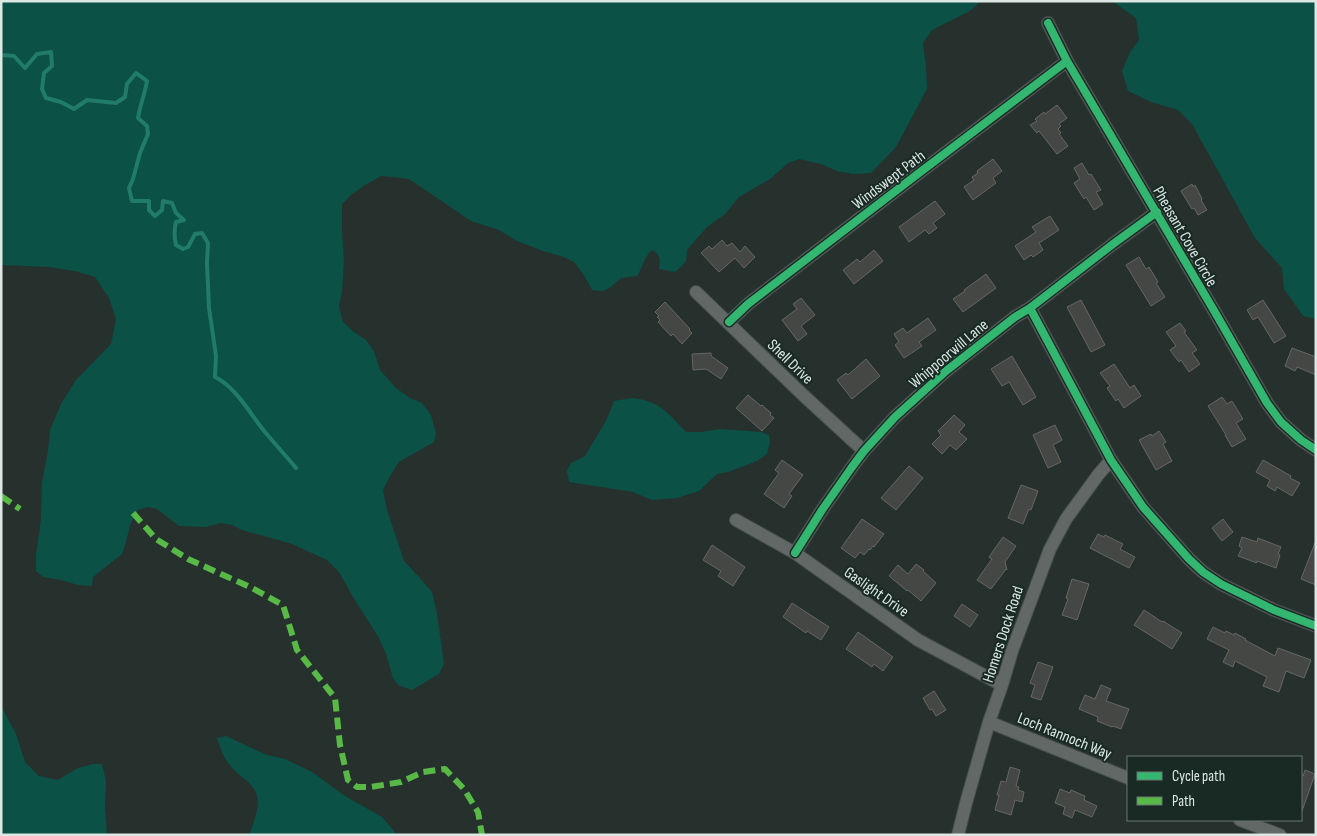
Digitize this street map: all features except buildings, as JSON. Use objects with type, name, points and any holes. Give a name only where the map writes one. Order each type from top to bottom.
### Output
[{"type":"street","name":"Pheasant Cove Circle","points":[[1048,23],[1068,61],[1267,403],[1281,422],[1301,440],[1316,450]]},
{"type":"street","name":"Windswept Path","points":[[728,322],[756,298],[903,184],[1068,61]]},
{"type":"street","name":"Whippoorwill Lane","points":[[795,553],[822,510],[864,451],[895,417],[946,371],[1014,316],[1030,308],[1157,212]]},
{"type":"street","name":"Shell Drive","points":[[696,292],[864,451]]},
{"type":"street","points":[[1030,308],[1111,460],[1143,507],[1189,559],[1203,572],[1221,584],[1274,610],[1316,626]]},
{"type":"street","name":"Homers Dock Road","points":[[958,835],[989,722],[1012,651],[1050,549],[1066,520],[1111,460]]},
{"type":"street","name":"Gaslight Drive","points":[[736,520],[795,553],[918,640],[1002,685]]},
{"type":"street","name":"Loch Rannoch Way","points":[[989,722],[1127,778]]},
{"type":"street","points":[[1243,821],[1280,835]]},
{"type":"green space","points":[[1,1],[981,1],[970,11],[932,30],[923,43],[927,89],[896,147],[871,173],[853,174],[837,171],[821,164],[799,159],[788,163],[770,179],[739,197],[725,214],[707,227],[687,250],[686,262],[675,272],[659,269],[659,258],[652,250],[637,276],[621,278],[603,291],[592,290],[574,262],[517,241],[499,230],[471,221],[409,179],[381,176],[351,195],[342,204],[344,261],[339,306],[343,322],[366,340],[374,351],[380,370],[396,388],[410,398],[422,403],[431,415],[436,433],[434,442],[399,462],[383,490],[387,510],[404,561],[432,592],[437,614],[444,664],[439,674],[412,690],[398,685],[393,678],[379,638],[339,572],[327,560],[292,544],[242,530],[232,525],[221,523],[206,527],[179,526],[157,509],[148,507],[138,510],[130,525],[122,554],[93,577],[92,586],[78,585],[43,577],[36,571],[42,482],[50,430],[61,404],[76,380],[111,344],[116,319],[109,298],[95,277],[75,271],[48,267],[1,265]]},
{"type":"green space","points":[[1112,1],[1316,1],[1316,319],[1303,316],[1284,289],[1282,268],[1255,238],[1192,124],[1178,110],[1151,102],[1128,91],[1122,71],[1130,52],[1139,40],[1136,18]]},
{"type":"green space","points":[[632,398],[657,405],[686,432],[720,429],[761,432],[769,435],[770,442],[767,454],[757,461],[717,474],[699,491],[677,498],[652,500],[633,492],[569,482],[567,471],[571,463],[585,456],[607,419],[614,401]]},
{"type":"green space","points":[[1,706],[16,734],[25,762],[39,776],[58,780],[78,768],[102,764],[106,781],[107,835],[1,835]]},
{"type":"green space","points":[[226,736],[267,755],[285,759],[312,772],[345,796],[382,817],[396,835],[249,835],[257,811],[257,796],[251,785],[228,763],[217,738]]},
{"type":"waterway","points":[[1,55],[14,56],[25,68],[37,54],[51,52],[52,66],[44,73],[42,89],[46,98],[61,102],[74,109],[87,100],[116,103],[125,97],[127,84],[136,73],[147,81],[138,118],[147,126],[148,134],[129,188],[132,201],[149,201],[149,210],[155,216],[162,210],[163,201],[172,203],[176,213],[184,220],[176,222],[175,231],[176,245],[183,249],[188,247],[195,234],[202,233],[208,243],[209,308],[216,356],[215,377],[230,387],[296,468]]},
{"type":"marked path","points":[[1,496],[20,509]]},
{"type":"marked path","points":[[133,513],[156,539],[188,559],[252,588],[283,605],[297,650],[335,698],[340,745],[348,780],[357,787],[371,787],[401,782],[423,772],[445,769],[464,789],[478,812],[482,835]]},
{"type":"cycle path","points":[[1048,23],[1067,61],[1267,403],[1281,422],[1301,440],[1316,450]]},
{"type":"cycle path","points":[[729,322],[748,304],[1067,61]]},
{"type":"cycle path","points":[[795,553],[852,467],[895,417],[946,371],[1015,317],[1030,308],[1157,212]]},
{"type":"cycle path","points":[[1030,308],[1111,460],[1143,507],[1189,559],[1203,572],[1221,584],[1274,610],[1316,626]]}]
